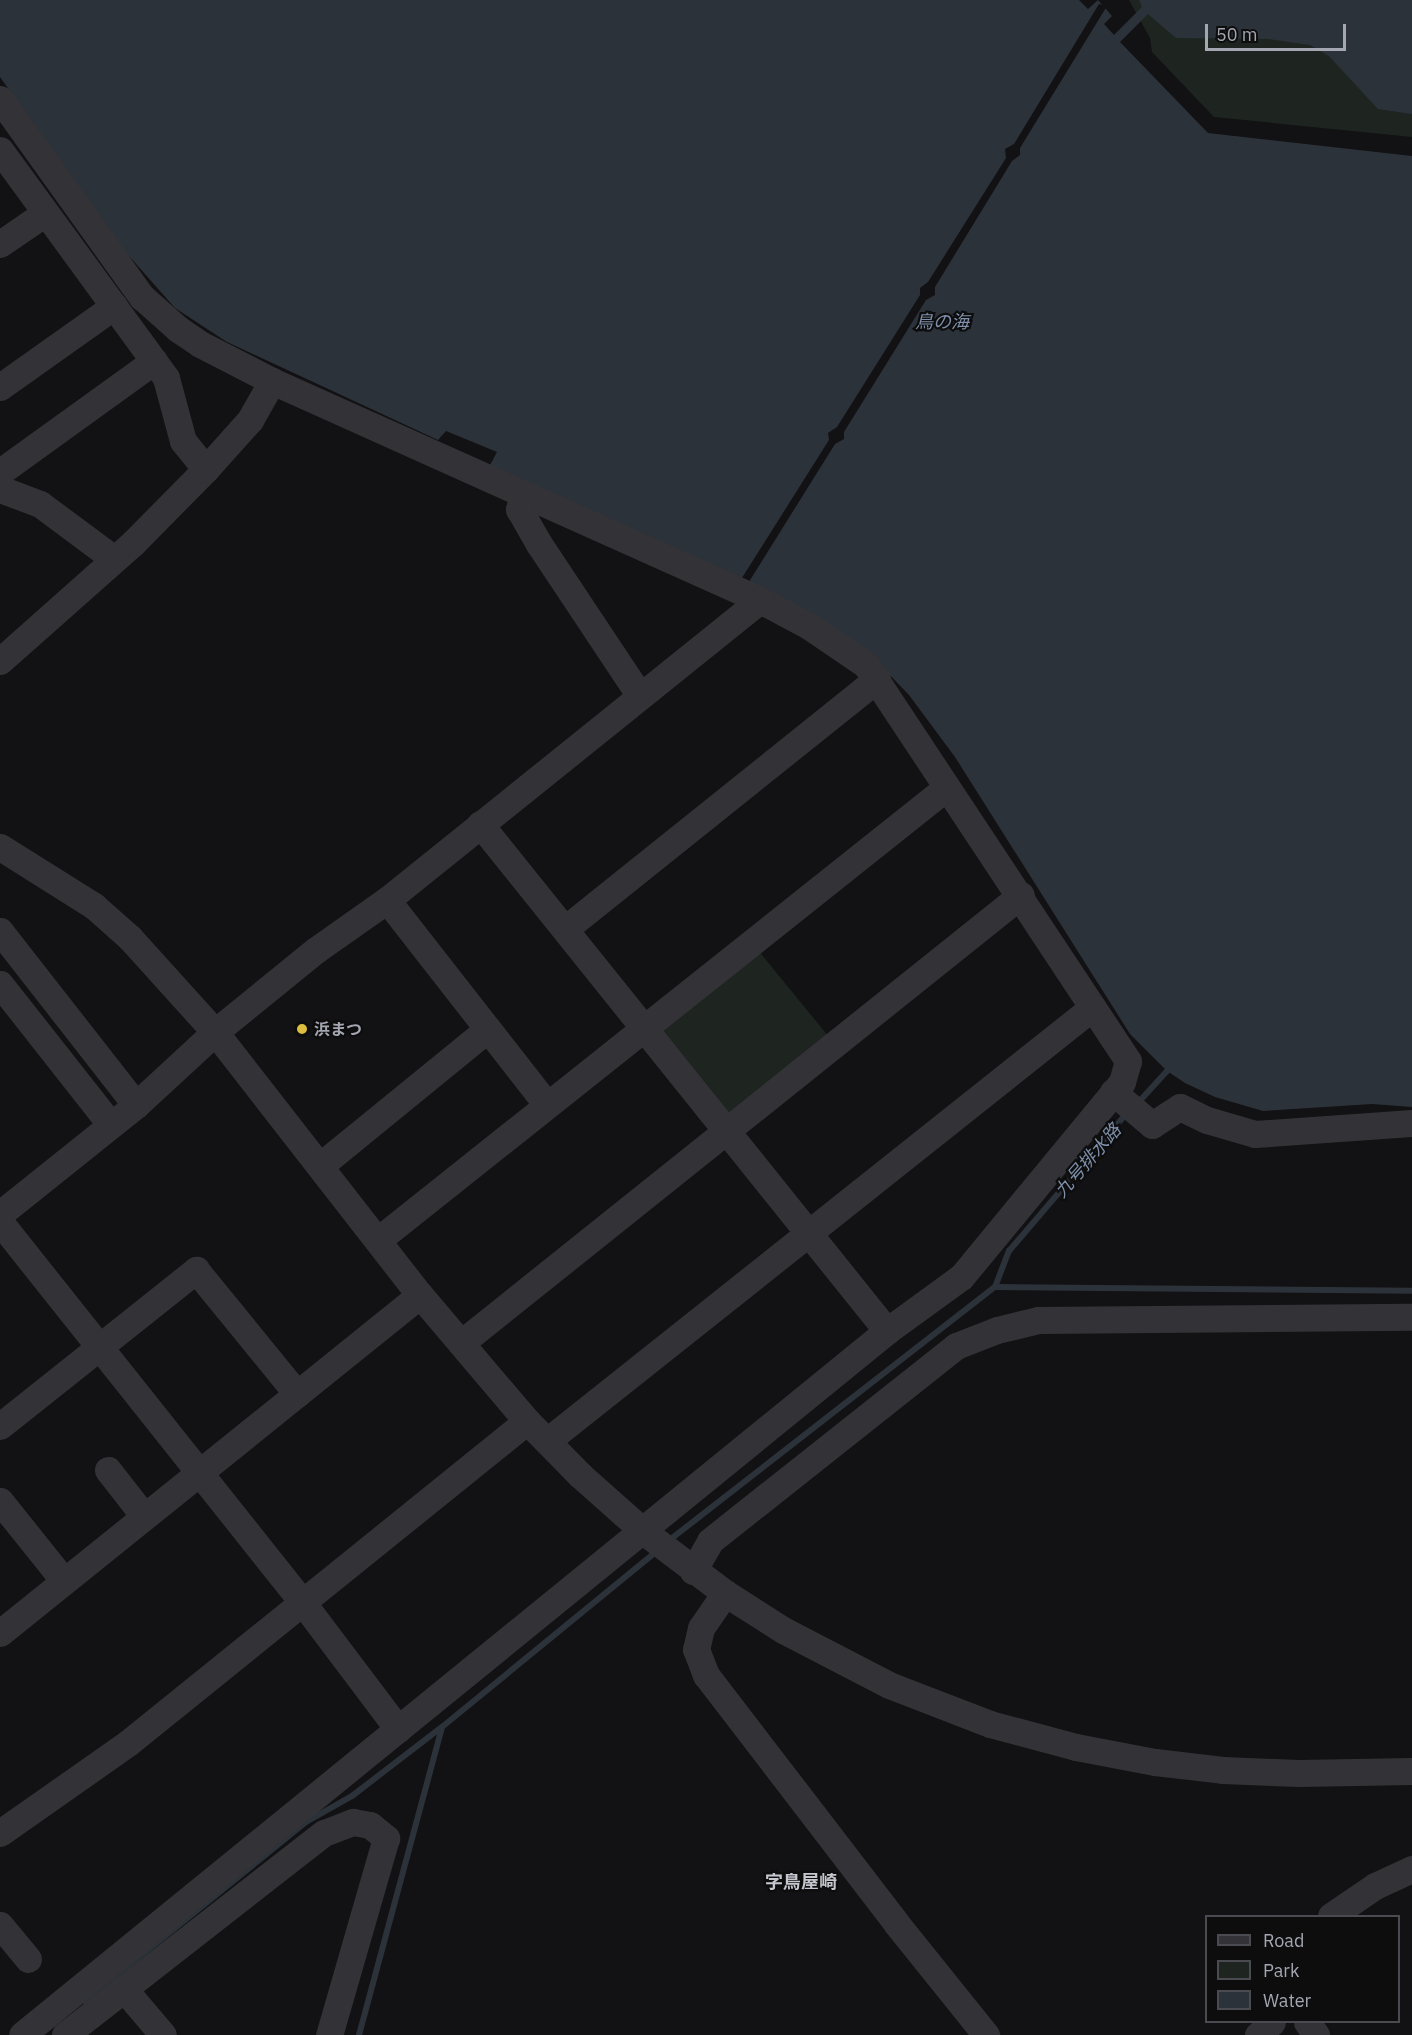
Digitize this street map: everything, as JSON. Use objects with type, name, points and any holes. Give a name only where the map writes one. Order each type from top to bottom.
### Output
[{"type":"street","points":[[0,99],[142,297],[178,329],[200,344],[272,381],[760,600],[819,633],[866,665],[1021,895],[1128,1061],[1117,1096],[961,1277],[887,1331],[648,1535],[398,1729],[22,2035]]},
{"type":"street","points":[[0,150],[166,378],[183,441],[206,469]]},
{"type":"street","points":[[0,244],[45,213]]},
{"type":"street","points":[[0,387],[114,306]]},
{"type":"street","points":[[0,472],[154,361]]},
{"type":"street","points":[[0,661],[114,559],[206,469],[250,420],[272,381]]},
{"type":"street","points":[[0,489],[40,504],[114,559]]},
{"type":"street","points":[[523,495],[519,508],[539,544],[640,696]]},
{"type":"street","points":[[0,1214],[136,1105],[215,1032],[316,950],[387,900],[760,600]]},
{"type":"street","points":[[565,929],[877,679]]},
{"type":"street","points":[[378,1240],[948,787]]},
{"type":"street","points":[[480,824],[808,1236],[887,1331]]},
{"type":"street","points":[[0,848],[94,906],[130,938],[215,1032],[321,1165],[420,1295],[527,1421],[648,1535],[685,1566],[725,1593],[783,1630],[889,1685],[990,1724],[1044,1738],[1155,1762],[1222,1770],[1299,1773],[1412,1771]]},
{"type":"street","points":[[461,1343],[1021,895]]},
{"type":"street","points":[[387,900],[547,1105]]},
{"type":"street","points":[[0,931],[136,1105]]},
{"type":"street","points":[[0,984],[111,1125]]},
{"type":"street","points":[[547,1441],[808,1236],[1093,1007]]},
{"type":"street","points":[[321,1165],[488,1029]]},
{"type":"street","points":[[1117,1096],[1152,1125],[1180,1107],[1207,1120],[1255,1134],[1412,1123]]},
{"type":"street","points":[[0,1222],[303,1603],[398,1729]]},
{"type":"street","points":[[0,1426],[196,1270],[297,1394]]},
{"type":"street","points":[[0,1633],[420,1295]]},
{"type":"street","points":[[685,1566],[710,1541],[956,1346],[997,1330],[1038,1320],[1412,1317]]},
{"type":"street","points":[[1,1831],[128,1743],[527,1421]]},
{"type":"street","points":[[108,1470],[144,1516]]},
{"type":"street","points":[[0,1501],[64,1581]]},
{"type":"street","points":[[725,1593],[701,1628],[696,1649],[706,1675],[896,1923],[986,2035]]},
{"type":"street","points":[[65,2035],[324,1833],[353,1822],[370,1825],[386,1838],[329,2035]]},
{"type":"street","points":[[1334,1915],[1375,1886],[1412,1869]]},
{"type":"street","points":[[0,1925],[28,1959]]},
{"type":"street","points":[[124,1989],[163,2035]]},
{"type":"street","points":[[1258,2035],[1271,2023]]},
{"type":"green space","points":[[1129,0],[1412,0],[1412,137],[1214,117],[1152,52],[1150,38]]},
{"type":"green space","points":[[758,950],[829,1037],[733,1115],[723,1113],[660,1037],[664,1025]]},
{"type":"water","name":"鳥の海","points":[[0,0],[1079,0],[1088,9],[1098,0],[1112,16],[1104,24],[1114,35],[1142,7],[1139,0],[1412,0],[1412,114],[1378,109],[1329,56],[1310,45],[1269,39],[1176,38],[1148,14],[1120,42],[1208,133],[1412,156],[1412,1107],[1372,1104],[1263,1111],[1215,1097],[1185,1083],[1167,1071],[1130,1034],[955,757],[909,695],[882,667],[490,465],[497,452],[446,431],[438,440],[227,342],[175,308],[122,248],[0,77]]},
{"type":"pier","points":[[1099,4],[1107,6],[1020,148],[1020,155],[1012,161],[935,287],[935,295],[926,300],[844,432],[844,439],[835,444],[747,585],[740,581],[829,440],[828,433],[837,427],[920,295],[920,288],[928,282],[1006,158],[1005,149],[1014,144]]},
{"type":"waterway","name":"九号排水路","points":[[1136,1105],[1170,1065]]},
{"type":"waterway","points":[[667,1542],[995,1287],[1009,1251],[1126,1114]]},
{"type":"waterway","points":[[995,1287],[1412,1291]]},
{"type":"waterway","points":[[359,2035],[442,1727],[657,1551]]},
{"type":"waterway","points":[[85,2001],[306,1822],[352,1796],[442,1727]]},
{"type":"place","name":"浜まつ","points":[[302,1029]]},
{"type":"district","name":"字鳥屋崎","points":[[801,1882]]}]
